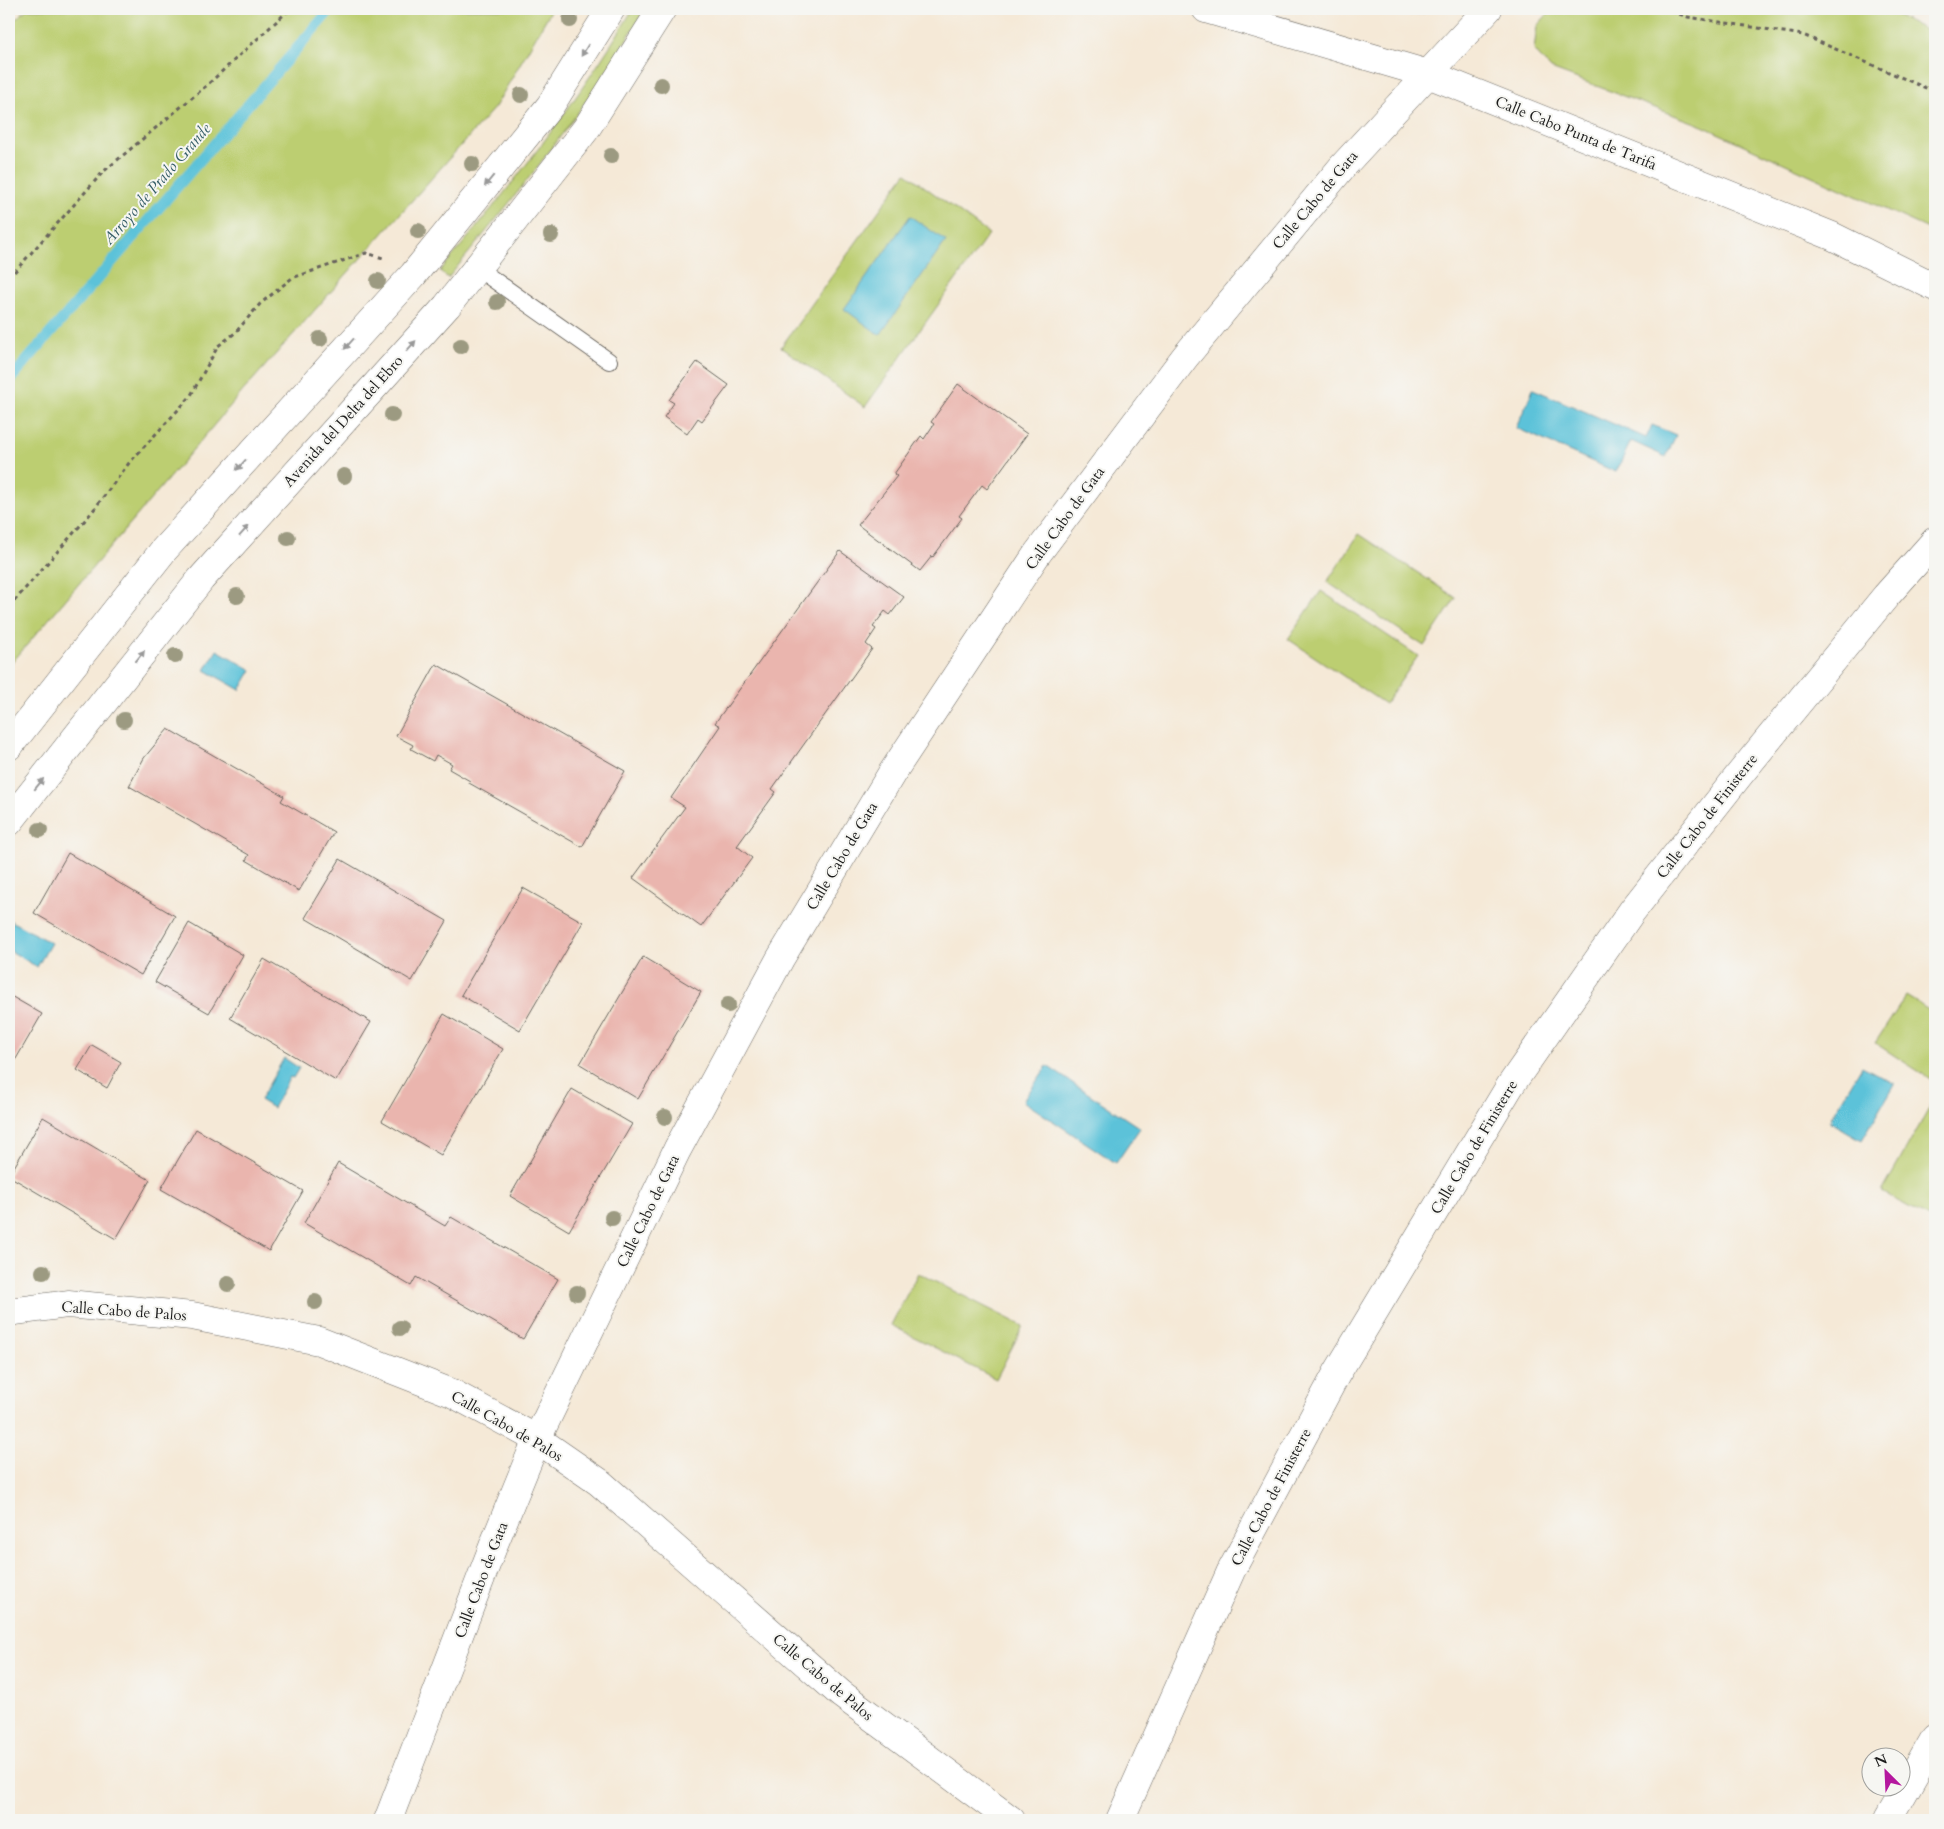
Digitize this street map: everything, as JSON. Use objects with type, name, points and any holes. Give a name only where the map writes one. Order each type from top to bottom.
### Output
[{"type":"street","points":[[9,746],[163,551],[408,279],[550,106],[611,9]]},
{"type":"street","name":"Avenida del Delta del Ebro","points":[[9,822],[201,579],[447,306],[586,129],[662,9]]},
{"type":"street","name":"Calle Cabo Punta de Tarifa","points":[[1206,9],[1428,74],[1832,236],[1935,287]]},
{"type":"street","name":"Calle Cabo de Gata","points":[[388,1820],[537,1439],[682,1142],[780,959],[892,773],[1037,554],[1185,357],[1343,166],[1488,9]]},
{"type":"street","name":"Calle Cabo de Finisterre","points":[[1120,1820],[1231,1571],[1338,1373],[1510,1086],[1632,911],[1746,766],[1880,603],[1935,541]]},
{"type":"street","name":"Calle Cabo de Palos","points":[[9,1312],[68,1304],[192,1316],[319,1341],[452,1393],[537,1439],[599,1482],[841,1694],[1011,1820]]},
{"type":"street","points":[[1888,1820],[1935,1738]]},
{"type":"lane","points":[[477,268],[609,361]]},
{"type":"path","points":[[9,278],[103,172],[206,86],[290,9]]},
{"type":"path","points":[[1664,9],[1688,17],[1802,35],[1935,92]]},
{"type":"path","points":[[9,607],[86,520],[129,463],[190,397],[218,346],[235,333],[260,304],[292,278],[366,254],[384,258],[408,279]]},
{"type":"green space","points":[[27,9],[552,9],[495,107],[243,391],[9,666],[9,23]]},
{"type":"green space","points":[[633,9],[645,9],[601,80],[527,181],[448,278],[440,271],[542,144],[589,78]]},
{"type":"green space","points":[[1374,9],[1435,9],[1420,14],[1405,15]]},
{"type":"green space","points":[[1552,9],[1886,9],[1935,35],[1935,232],[1698,124],[1551,69],[1534,50],[1537,26]]},
{"type":"green space","points":[[906,173],[989,234],[865,407],[781,347]]},
{"type":"green space","points":[[1359,534],[1456,598],[1424,646],[1327,582]]},
{"type":"green space","points":[[1321,591],[1418,656],[1385,704],[1288,639]]},
{"type":"green space","points":[[1906,996],[1935,1014],[1935,1082],[1875,1043]]},
{"type":"green space","points":[[1935,1098],[1935,1215],[1932,1220],[1882,1192]]},
{"type":"green space","points":[[918,1273],[1023,1326],[996,1379],[891,1325]]},
{"type":"water","points":[[910,216],[946,241],[880,335],[844,309]]},
{"type":"water","points":[[1533,389],[1646,438],[1652,425],[1676,435],[1666,457],[1631,441],[1616,472],[1516,428]]},
{"type":"water","points":[[217,650],[252,670],[240,690],[205,670]]},
{"type":"water","points":[[9,920],[51,943],[37,967],[9,950]]},
{"type":"water","points":[[284,1058],[299,1068],[293,1078],[290,1077],[273,1108],[260,1100]]},
{"type":"water","points":[[1047,1066],[1140,1128],[1116,1163],[1023,1101]]},
{"type":"water","points":[[1862,1066],[1895,1084],[1862,1140],[1829,1121]]},
{"type":"building","points":[[697,362],[729,385],[702,421],[698,418],[687,434],[664,417],[674,403],[669,400]]},
{"type":"building","points":[[958,384],[1027,434],[987,489],[982,485],[959,516],[962,518],[920,571],[858,525],[897,476],[894,474],[921,436],[924,439],[934,424],[931,422]]},
{"type":"building","points":[[840,551],[904,597],[890,615],[885,611],[873,627],[876,629],[866,644],[872,649],[772,789],[776,792],[737,846],[752,858],[701,927],[633,878],[685,807],[671,798],[720,726],[715,723]]},
{"type":"building","points":[[436,664],[625,771],[582,847],[469,783],[470,781],[449,769],[452,764],[436,755],[433,761],[411,749],[413,745],[396,736]]},
{"type":"building","points":[[168,729],[284,796],[281,801],[334,832],[299,891],[246,860],[249,855],[129,786],[144,758]]},
{"type":"building","points":[[68,853],[175,916],[141,975],[34,913]]},
{"type":"building","points":[[340,859],[447,921],[412,981],[305,918]]},
{"type":"building","points":[[523,888],[583,922],[520,1030],[461,995]]},
{"type":"building","points":[[189,923],[243,955],[209,1013],[155,982]]},
{"type":"building","points":[[643,957],[701,992],[638,1099],[580,1064]]},
{"type":"building","points":[[264,959],[371,1022],[336,1081],[230,1018]]},
{"type":"building","points":[[9,995],[42,1014],[9,1071]]},
{"type":"building","points":[[444,1014],[503,1049],[441,1155],[382,1121]]},
{"type":"building","points":[[92,1045],[121,1062],[107,1088],[77,1070]]},
{"type":"building","points":[[572,1089],[632,1124],[569,1231],[510,1196]]},
{"type":"building","points":[[43,1117],[150,1180],[116,1239],[9,1176]]},
{"type":"building","points":[[196,1129],[303,1191],[269,1251],[161,1189]]},
{"type":"building","points":[[338,1163],[445,1226],[451,1217],[558,1279],[523,1339],[416,1277],[411,1286],[304,1223]]},
{"type":"waterway","name":"Arroyo de Prado Grande","points":[[9,381],[331,9]]}]
